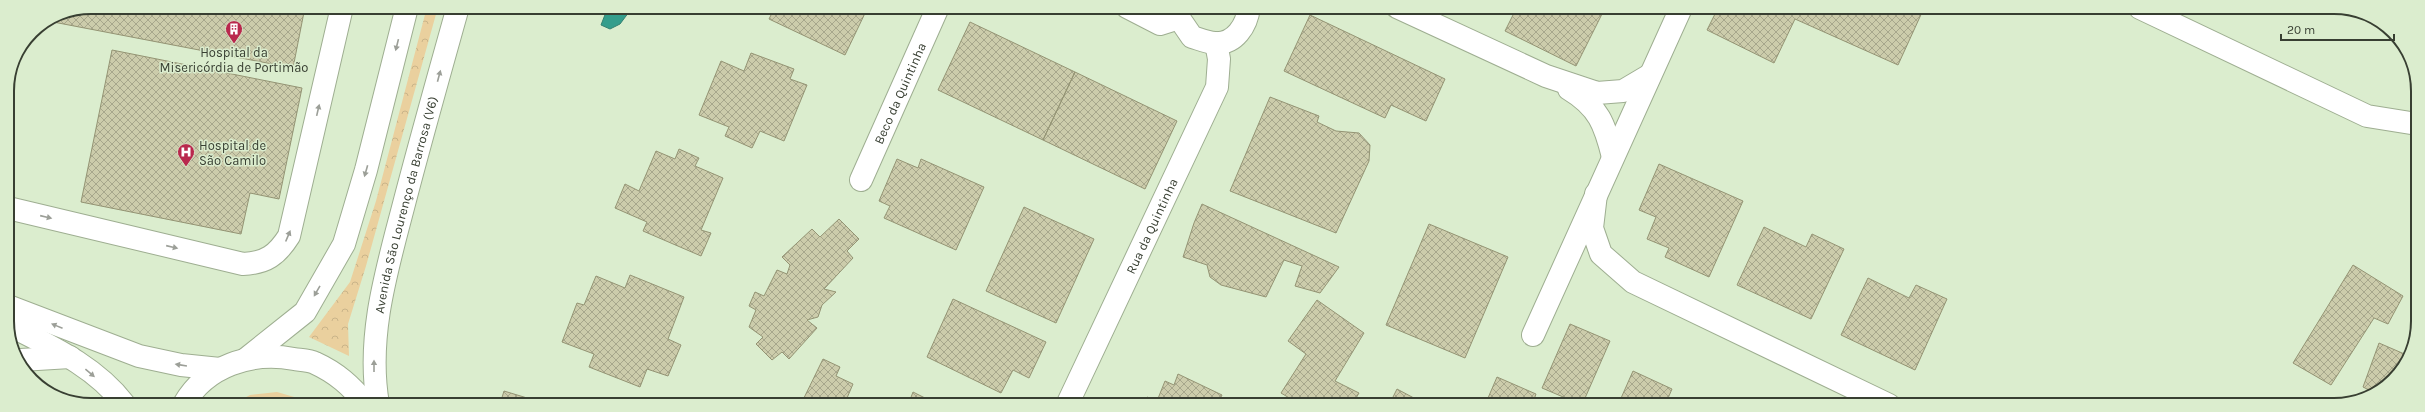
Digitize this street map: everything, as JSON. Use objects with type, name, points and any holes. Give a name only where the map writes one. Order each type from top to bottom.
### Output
[{"type":"street","points":[[14,209],[243,264],[258,263],[270,258],[281,248],[289,236],[340,14]]},
{"type":"street","points":[[246,359],[305,312],[344,244],[366,170],[405,14]]},
{"type":"street","name":"Avenida São Lourenço da Barrosa (V6)","points":[[377,398],[374,384],[374,343],[385,278],[456,14]]},
{"type":"street","name":"Beco da Quintinha","points":[[861,180],[935,14]]},
{"type":"street","points":[[1141,14],[1160,24],[1176,14]]},
{"type":"street","points":[[1179,14],[1192,37],[1216,43],[1235,37],[1247,19],[1248,14]]},
{"type":"street","points":[[1412,14],[1546,76],[1587,100],[1606,128],[1613,157]]},
{"type":"street","points":[[1533,335],[1678,14]]},
{"type":"street","points":[[2153,14],[2367,116],[2411,123]]},
{"type":"street","name":"Rua da Quintinha","points":[[1070,398],[1217,86],[1219,59],[1216,43]]},
{"type":"street","points":[[1546,76],[1597,93],[1623,91],[1650,75]]},
{"type":"street","points":[[1596,194],[1592,228],[1601,254],[1633,282],[1873,398]]},
{"type":"street","points":[[14,308],[139,356],[181,365],[220,368]]},
{"type":"street","points":[[14,328],[71,357],[119,398]]},
{"type":"street","points":[[187,398],[192,389],[220,368],[246,359],[274,355],[313,362],[348,382],[361,398]]},
{"type":"street","points":[[24,360],[71,357]]},
{"type":"green space","points":[[425,14],[436,14],[366,266],[348,324],[349,356],[309,337],[350,282],[376,201]]},
{"type":"green space","points":[[277,392],[298,398],[244,398],[250,395]]},
{"type":"water","points":[[605,14],[628,14],[620,24],[610,29],[601,25]]},
{"type":"building","name":"Hospital da Misericórdia de Portimão","points":[[86,14],[304,14],[293,68],[56,23],[76,15]]},
{"type":"building","points":[[772,14],[865,14],[845,55],[769,19]]},
{"type":"building","points":[[1514,14],[1602,14],[1576,66],[1505,31]]},
{"type":"building","points":[[1715,14],[1921,14],[1898,65],[1795,19],[1774,63],[1707,30]]},
{"type":"building","points":[[1310,15],[1445,79],[1426,121],[1391,105],[1385,118],[1284,71]]},
{"type":"building","points":[[970,22],[1075,72],[1043,140],[938,90]]},
{"type":"building","points":[[112,50],[302,88],[279,199],[250,193],[241,234],[81,202]]},
{"type":"building","points":[[751,53],[794,69],[790,79],[807,85],[784,141],[760,131],[752,148],[725,136],[729,127],[699,115],[721,61],[744,71]]},
{"type":"building","points":[[1075,72],[1177,121],[1145,189],[1043,140]]},
{"type":"building","points":[[1270,97],[1319,116],[1317,122],[1336,131],[1359,133],[1370,145],[1369,161],[1336,233],[1230,191]]},
{"type":"building","points":[[679,149],[699,158],[695,166],[723,178],[701,230],[711,233],[701,256],[643,231],[647,222],[615,208],[625,184],[639,191],[656,151],[675,159]]},
{"type":"building","points":[[897,159],[918,168],[921,159],[984,187],[956,250],[884,218],[890,206],[879,201]]},
{"type":"building","points":[[1659,164],[1743,201],[1709,277],[1665,257],[1669,248],[1647,239],[1656,217],[1639,210]]},
{"type":"building","points":[[1202,204],[1339,267],[1320,293],[1295,286],[1302,266],[1284,260],[1266,297],[1221,285],[1210,277],[1207,265],[1183,257]]},
{"type":"building","points":[[1024,207],[1094,239],[1056,323],[986,291]]},
{"type":"building","points":[[839,219],[859,239],[847,251],[853,258],[824,289],[836,292],[822,305],[818,317],[807,320],[817,328],[789,359],[782,352],[772,360],[756,344],[763,337],[749,327],[756,310],[749,306],[755,292],[764,296],[777,270],[787,274],[790,265],[782,257],[812,229],[820,237]]},
{"type":"building","points":[[1429,224],[1508,257],[1465,358],[1386,325]]},
{"type":"building","points":[[1764,227],[1806,247],[1812,234],[1844,249],[1811,319],[1737,285]]},
{"type":"building","points":[[2353,265],[2403,296],[2388,324],[2374,318],[2331,385],[2293,363]]},
{"type":"building","points":[[630,275],[684,297],[668,339],[681,345],[668,376],[647,369],[640,387],[589,367],[594,354],[562,342],[577,303],[584,305],[596,276],[625,288]]},
{"type":"building","points":[[1868,278],[1909,298],[1916,285],[1947,299],[1915,370],[1841,335]]},
{"type":"building","points":[[953,299],[1046,342],[1029,378],[1013,370],[1001,393],[927,357]]},
{"type":"building","points":[[1317,300],[1364,333],[1335,381],[1359,393],[1356,398],[1289,398],[1281,393],[1306,354],[1288,341]]},
{"type":"building","points":[[1570,324],[1610,341],[1585,398],[1566,398],[1542,388]]},
{"type":"building","points":[[2379,343],[2404,354],[2401,360],[2385,379],[2369,390],[2363,387]]},
{"type":"building","points":[[823,359],[840,367],[836,376],[853,384],[847,398],[804,398]]},
{"type":"building","points":[[1633,371],[1672,389],[1668,398],[1621,398]]},
{"type":"building","points":[[1178,374],[1222,395],[1220,398],[1158,398],[1165,381],[1174,385]]},
{"type":"building","points":[[1497,377],[1536,394],[1535,398],[1488,398]]},
{"type":"building","points":[[1397,389],[1414,398],[1392,398]]},
{"type":"building","points":[[504,391],[527,398],[502,398]]},
{"type":"building","points":[[913,392],[925,398],[911,398]]},
{"type":"place","name":"Hospital da Misericórdia de Portimão","points":[[234,44]]},
{"type":"place","name":"Hospital de São Camilo","points":[[186,167]]}]
